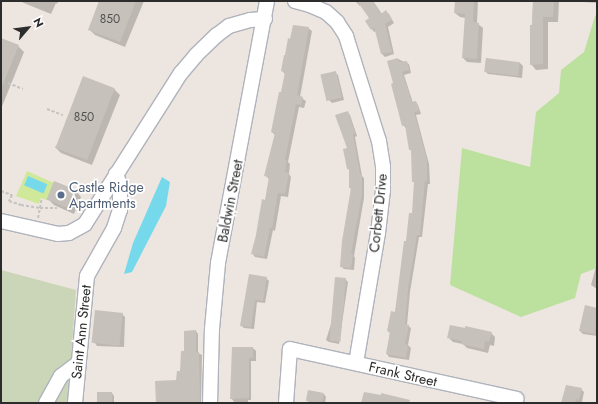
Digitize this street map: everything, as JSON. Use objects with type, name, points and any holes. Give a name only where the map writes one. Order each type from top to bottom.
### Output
[{"type":"street","name":"Baldwin Street","points":[[210,403],[212,329],[218,263],[265,19],[267,1]]},
{"type":"street","name":"Corbett Drive","points":[[295,1],[310,5],[326,12],[337,22],[346,36],[379,141],[383,167],[383,190],[378,233],[356,363]]},
{"type":"street","points":[[1,221],[58,234],[69,233],[84,224],[91,216],[116,174],[181,73],[196,55],[229,26],[250,20],[265,19]]},
{"type":"street","name":"Saint Ann Street","points":[[75,403],[87,276],[114,228],[120,210],[120,185],[116,174]]},
{"type":"street","name":"Frank Street","points":[[286,403],[290,349],[517,399]]},
{"type":"street","points":[[46,403],[61,376],[78,363]]},
{"type":"path","points":[[8,83],[23,89]]},
{"type":"path","points":[[48,109],[63,115]]},
{"type":"path","points":[[1,191],[12,195],[9,201],[21,205],[40,208],[57,208]]},
{"type":"path","points":[[40,208],[42,198]]},
{"type":"green space","points":[[597,14],[597,268],[581,274],[575,298],[521,317],[450,285],[462,148],[530,167],[536,112],[559,93],[561,70],[584,52],[595,16]]},
{"type":"green space","points":[[27,171],[54,183],[47,200],[41,198],[39,204],[16,196]]},
{"type":"green space","points":[[1,270],[76,290],[68,403],[1,403]]},
{"type":"water","points":[[28,176],[47,184],[43,193],[24,185]]},
{"type":"water","points":[[162,177],[170,182],[166,206],[132,272],[124,274],[133,243]]},
{"type":"building","points":[[99,1],[136,1],[120,42],[88,30]]},
{"type":"building","points":[[357,1],[373,1],[381,14],[386,10],[392,20],[385,24],[392,52],[381,54],[374,27],[371,30],[365,21],[369,18]]},
{"type":"building","points":[[455,1],[474,1],[473,22],[479,23],[477,59],[462,58],[465,14],[454,13]]},
{"type":"building","points":[[533,1],[554,1],[553,17],[543,17],[543,64],[530,65],[530,25],[532,25]]},
{"type":"building","points":[[293,25],[309,27],[297,95],[303,97],[301,105],[296,104],[285,160],[287,160],[285,172],[289,173],[285,194],[278,193],[272,228],[270,228],[264,257],[251,254],[262,199],[265,200],[269,177],[264,176],[275,133],[271,132],[279,92],[281,92],[285,72],[281,71],[284,55]]},
{"type":"building","points":[[1,38],[19,45],[1,89]]},
{"type":"building","points":[[398,58],[399,62],[407,61],[409,70],[402,72],[412,102],[416,101],[419,111],[414,112],[427,160],[427,181],[425,181],[420,235],[417,235],[408,289],[405,324],[409,325],[405,344],[408,345],[406,358],[386,354],[390,332],[387,331],[391,311],[395,312],[404,241],[406,241],[409,213],[412,213],[414,182],[412,182],[411,150],[409,150],[405,125],[402,126],[391,84],[393,83],[387,61]]},
{"type":"building","points":[[486,58],[520,62],[518,76],[484,72]]},
{"type":"building","points":[[336,71],[342,97],[326,101],[320,75]]},
{"type":"building","points":[[83,76],[115,88],[87,160],[55,148]]},
{"type":"building","points":[[348,111],[355,133],[353,134],[360,174],[362,174],[362,194],[351,254],[353,254],[351,268],[340,267],[342,241],[351,188],[349,188],[349,169],[347,169],[343,149],[347,148],[335,115]]},
{"type":"building","name":"Castle Ridge Apartments","points":[[54,181],[76,190],[69,209],[47,200]]},
{"type":"building","points":[[249,274],[267,277],[263,301],[255,300],[251,327],[240,326]]},
{"type":"building","points":[[335,277],[346,278],[340,342],[329,341]]},
{"type":"building","points":[[585,305],[597,308],[595,334],[579,331]]},
{"type":"building","points":[[95,310],[123,313],[119,346],[92,343]]},
{"type":"building","points":[[450,325],[465,328],[465,326],[492,332],[489,342],[485,341],[484,349],[461,344],[462,341],[447,338]]},
{"type":"building","points":[[196,330],[196,352],[199,352],[200,403],[156,403],[155,381],[176,380],[177,371],[180,371],[181,351],[184,351],[184,331]]},
{"type":"building","points":[[232,347],[253,347],[253,358],[249,358],[249,398],[230,399]]},
{"type":"building","points":[[566,385],[582,388],[579,400],[576,399],[575,403],[561,403]]},
{"type":"building","points":[[308,390],[324,393],[322,403],[306,401]]},
{"type":"building","points":[[97,392],[112,392],[112,403],[97,403]]},
{"type":"building","points":[[364,392],[381,395],[381,393],[410,400],[409,403],[361,403]]},
{"type":"place","name":"Castle Ridge Apartments","points":[[61,195]]}]
